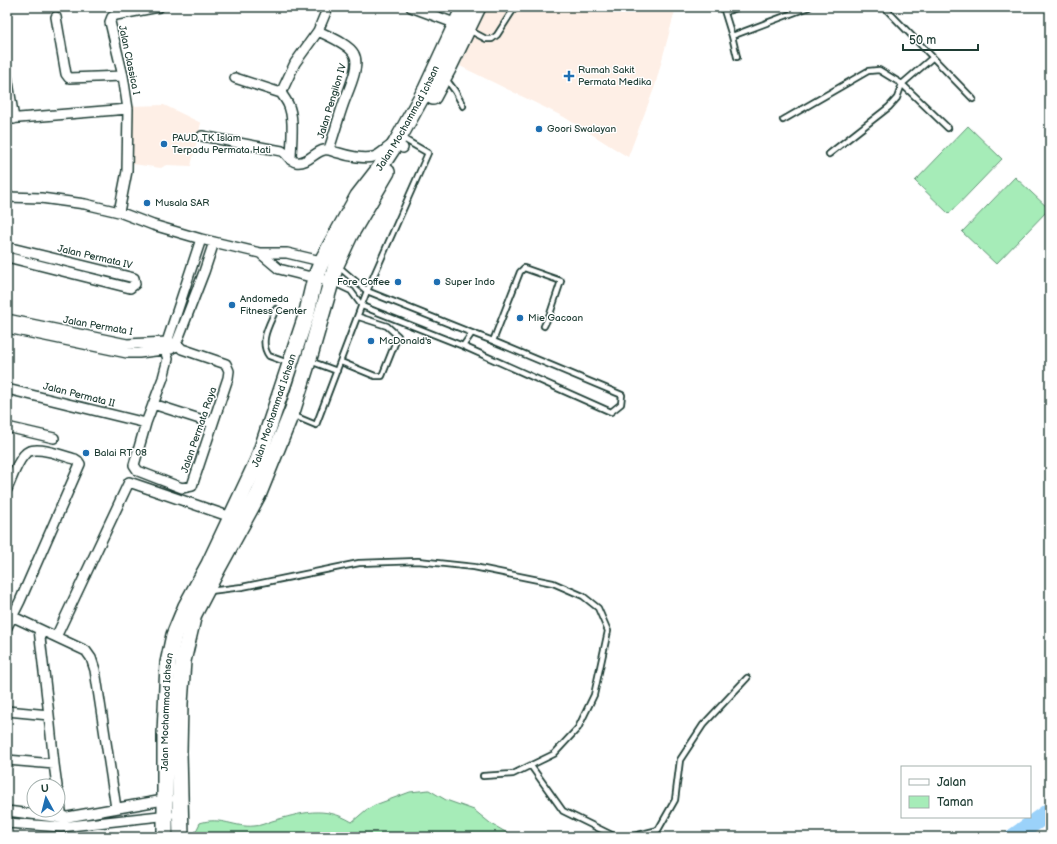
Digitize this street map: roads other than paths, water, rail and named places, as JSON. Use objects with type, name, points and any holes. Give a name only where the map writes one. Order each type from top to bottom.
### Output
[{"type":"main road","name":"Jalan Mochammad Ichsan","points":[[462,27],[464,7]]},
{"type":"main road","name":"Jalan Mochammad Ichsan","points":[[165,837],[165,734],[168,663],[174,635],[186,606],[209,564],[258,460],[306,316],[315,278],[322,261],[358,196],[422,118],[439,75],[462,27],[478,7]]},
{"type":"main road","name":"Jalan Mochammad Ichsan","points":[[181,837],[179,745],[183,661],[194,614],[259,493],[291,414],[309,360],[336,265],[350,235],[401,142]]},
{"type":"main road","points":[[244,488],[259,493]]},
{"type":"street","name":"Jalan Classica I","points":[[119,212],[127,171],[128,109],[123,76],[110,22],[112,17],[116,15],[159,7]]},
{"type":"street","points":[[281,93],[295,63],[318,31],[328,7]]},
{"type":"street","points":[[411,7],[462,27]]},
{"type":"street","points":[[56,17],[66,74],[69,78],[123,76]]},
{"type":"street","name":"Jalan Pengilon IV","points":[[318,31],[348,47],[356,60],[352,79],[329,149]]},
{"type":"street","points":[[7,76],[10,119],[128,109]]},
{"type":"street","points":[[235,78],[281,93],[290,110],[291,160]]},
{"type":"street","points":[[202,136],[282,151],[285,152],[291,160],[296,162],[303,162],[318,151],[329,149],[338,153],[373,157],[392,144],[401,142]]},
{"type":"street","points":[[7,197],[41,198],[86,204],[119,212],[153,225],[201,239],[260,253],[287,253],[336,265]]},
{"type":"street","name":"Jalan Permata Raya","points":[[172,348],[207,356],[226,364],[229,372],[192,486],[182,488],[138,471],[134,465],[146,423],[172,348],[201,239]]},
{"type":"street","name":"Jalan Permata Raya","points":[[172,348],[204,272],[214,242]]},
{"type":"street","name":"Jalan Permata IV","points":[[7,247],[134,278],[135,284],[130,288],[7,257]]},
{"type":"street","points":[[260,253],[279,269],[331,282]]},
{"type":"street","points":[[64,271],[68,262]]},
{"type":"street","name":"Jalan Permata I","points":[[7,319],[46,332]]},
{"type":"street","name":"Jalan Permata I","points":[[7,328],[46,332],[127,349],[140,354],[172,348]]},
{"type":"street","name":"Jalan Permata II","points":[[7,389],[146,423]]},
{"type":"street","points":[[153,404],[212,423]]},
{"type":"street","points":[[7,427],[54,438]]},
{"type":"street","points":[[7,489],[25,453],[31,450],[39,450],[75,459],[80,464],[9,615],[7,627]]},
{"type":"street","points":[[56,637],[129,482],[231,517]]},
{"type":"street","points":[[9,615],[86,651],[91,658],[95,670],[116,808]]},
{"type":"street","points":[[39,629],[56,778]]},
{"type":"street","points":[[7,712],[49,715]]},
{"type":"street","points":[[7,760],[54,764]]},
{"type":"street","points":[[66,817],[152,803],[164,799],[180,806]]},
{"type":"street","points":[[7,823],[61,827],[164,816],[180,806]]},
{"type":"street","points":[[7,811],[26,813]]},
{"type":"lane","points":[[462,27],[486,39],[492,40],[497,35],[515,7]]},
{"type":"lane","points":[[737,57],[724,9],[739,7]]},
{"type":"lane","points":[[732,36],[809,7]]},
{"type":"lane","points":[[884,7],[973,99]]},
{"type":"lane","points":[[829,154],[890,107],[897,98],[902,84],[932,58]]},
{"type":"lane","points":[[783,120],[868,71],[879,70],[902,84],[948,128]]},
{"type":"lane","points":[[439,75],[452,85],[463,106]]},
{"type":"lane","points":[[291,414],[316,425],[362,306],[428,153],[401,142]]},
{"type":"lane","points":[[331,282],[351,291],[362,306],[463,346],[611,412],[621,404],[622,395],[493,341],[368,292],[336,265]]},
{"type":"lane","points":[[493,341],[520,272],[524,268],[561,281],[550,314],[544,326]]},
{"type":"lane","points":[[276,309],[264,336],[265,348],[269,356],[290,364]]},
{"type":"lane","points":[[340,362],[374,376],[382,376],[398,336],[388,326],[358,316]]},
{"type":"lane","points":[[463,346],[472,334]]},
{"type":"lane","points":[[309,360],[337,371]]},
{"type":"lane","points":[[206,592],[242,587],[359,563],[418,561],[474,567],[553,583],[583,596],[598,608],[608,631],[594,695],[578,728],[554,754],[514,774],[483,776]]},
{"type":"lane","points":[[630,837],[658,830],[675,800],[680,760],[703,725],[747,678]]},
{"type":"lane","points":[[530,766],[563,811],[616,837]]},
{"type":"waterway","points":[[1014,837],[1050,811]]},
{"type":"place","name":"Rumah Sakit Permata Medika","points":[[569,76]]},
{"type":"place","name":"Goori Swalayan","points":[[539,129]]},
{"type":"place","name":"PAUD, TK Islam Terpadu Permata Hati","points":[[164,144]]},
{"type":"place","name":"Musala SAR","points":[[147,203]]},
{"type":"place","name":"Fore Coffee","points":[[398,282]]},
{"type":"place","name":"Super Indo","points":[[437,282]]},
{"type":"place","name":"Andomeda Fitness Center","points":[[232,305]]},
{"type":"place","name":"Mie Gacoan","points":[[520,318]]},
{"type":"place","name":"McDonald's","points":[[371,341]]},
{"type":"place","name":"Balai RT 08","points":[[86,453]]}]
